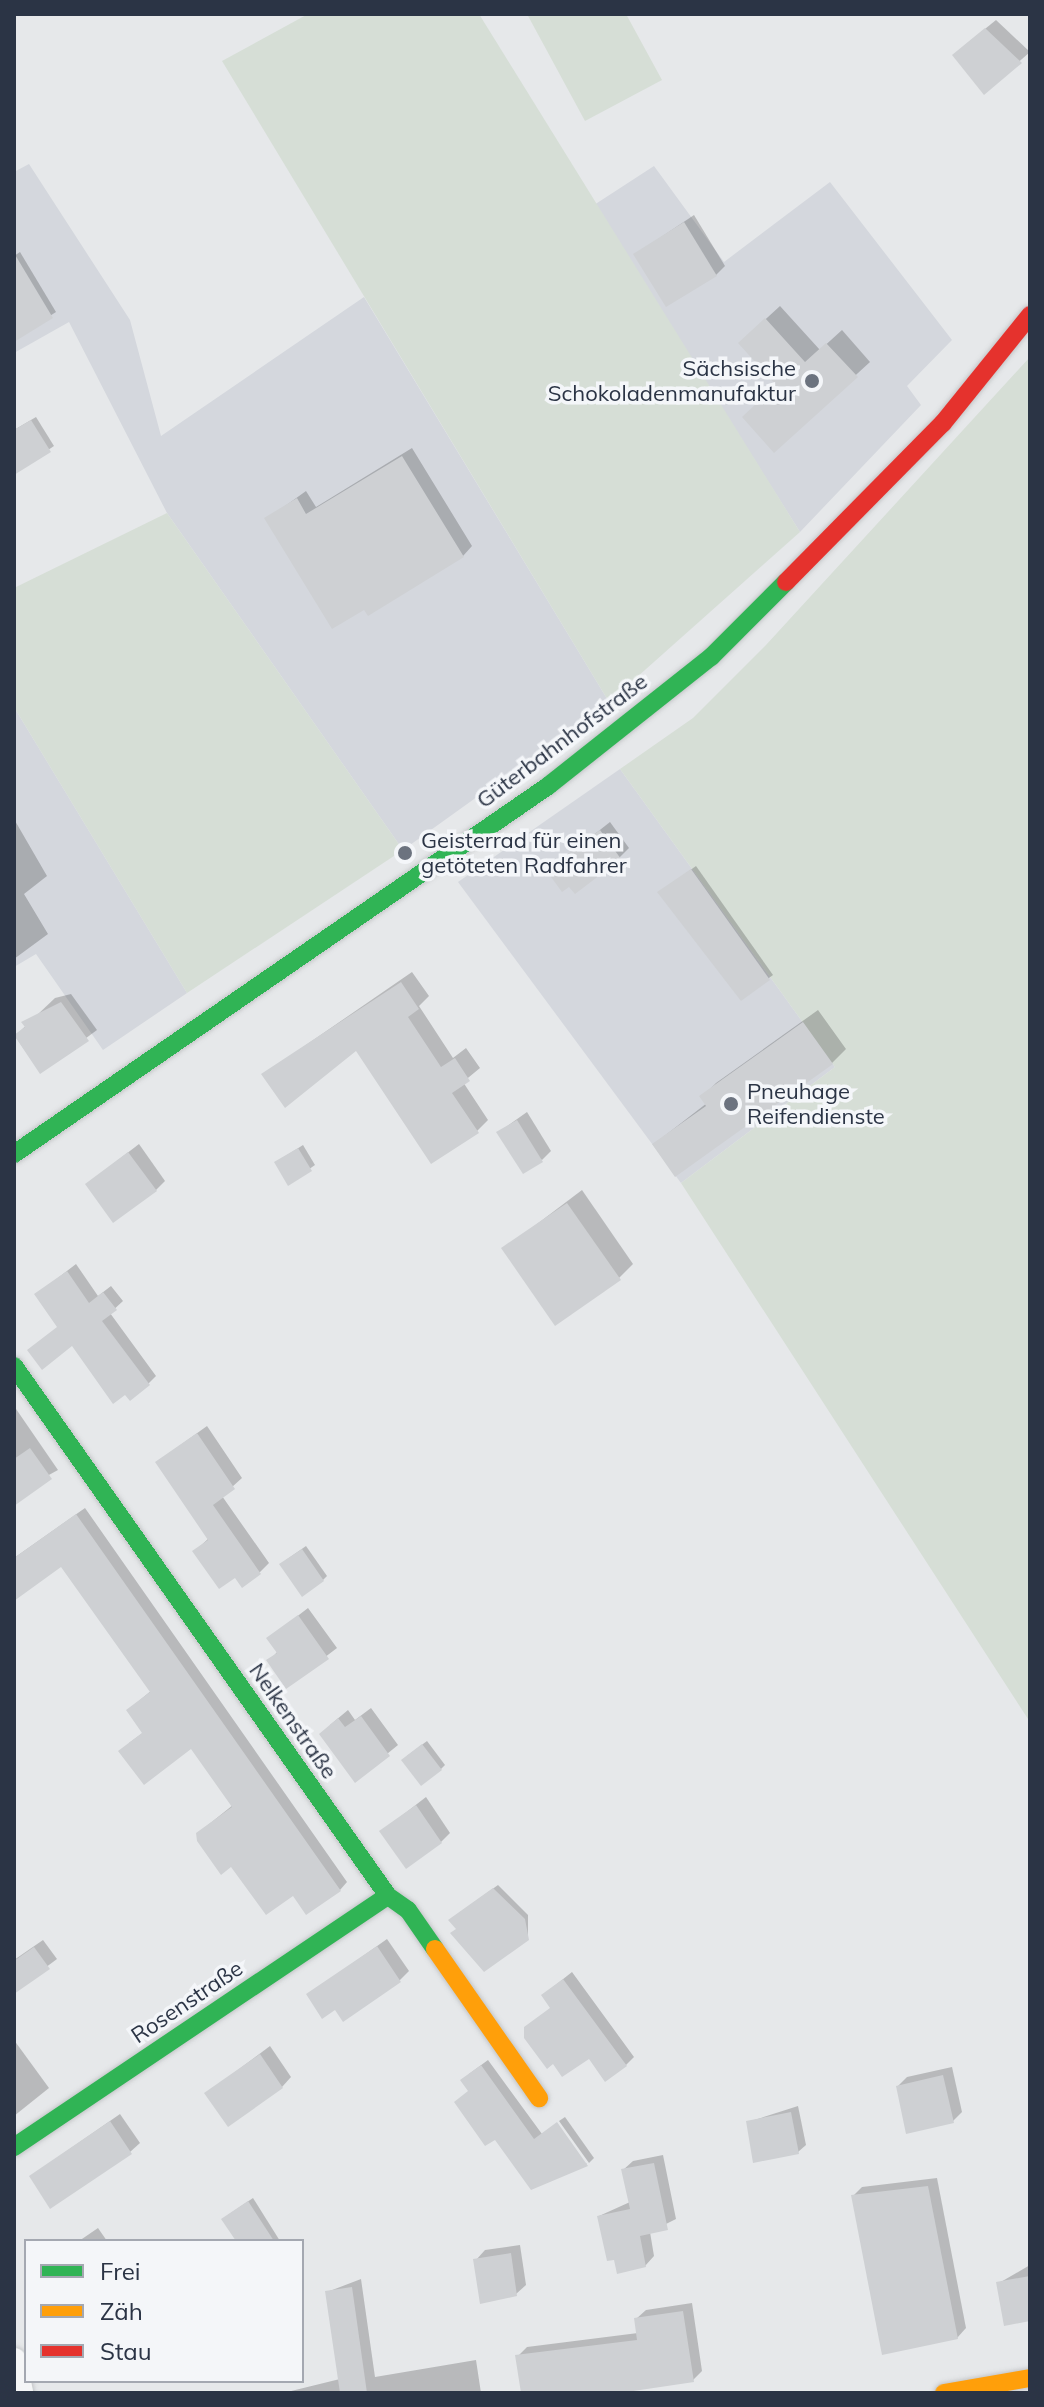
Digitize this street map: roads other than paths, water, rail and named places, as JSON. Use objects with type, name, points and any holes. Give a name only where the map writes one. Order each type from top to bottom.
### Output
[{"type":"street","name":"Güterbahnhofstraße","points":[[14,1154],[548,786],[711,657],[934,432],[1030,315]]},
{"type":"street","name":"Nelkenstraße","points":[[14,1366],[388,1896],[408,1910],[539,2098]]},
{"type":"street","name":"Rosenstraße","points":[[14,2147],[388,1896]]},
{"type":"street","points":[[14,2361],[20,2393]]},
{"type":"street","points":[[944,2393],[1030,2378]]},
{"type":"place","name":"Sächsische Schokoladenmanufaktur","points":[[812,381]]},
{"type":"place","name":"Geisterrad für einen getöteten Radfahrer","points":[[405,853]]},
{"type":"place","name":"Pneuhage Reifendienste","points":[[731,1104]]}]
